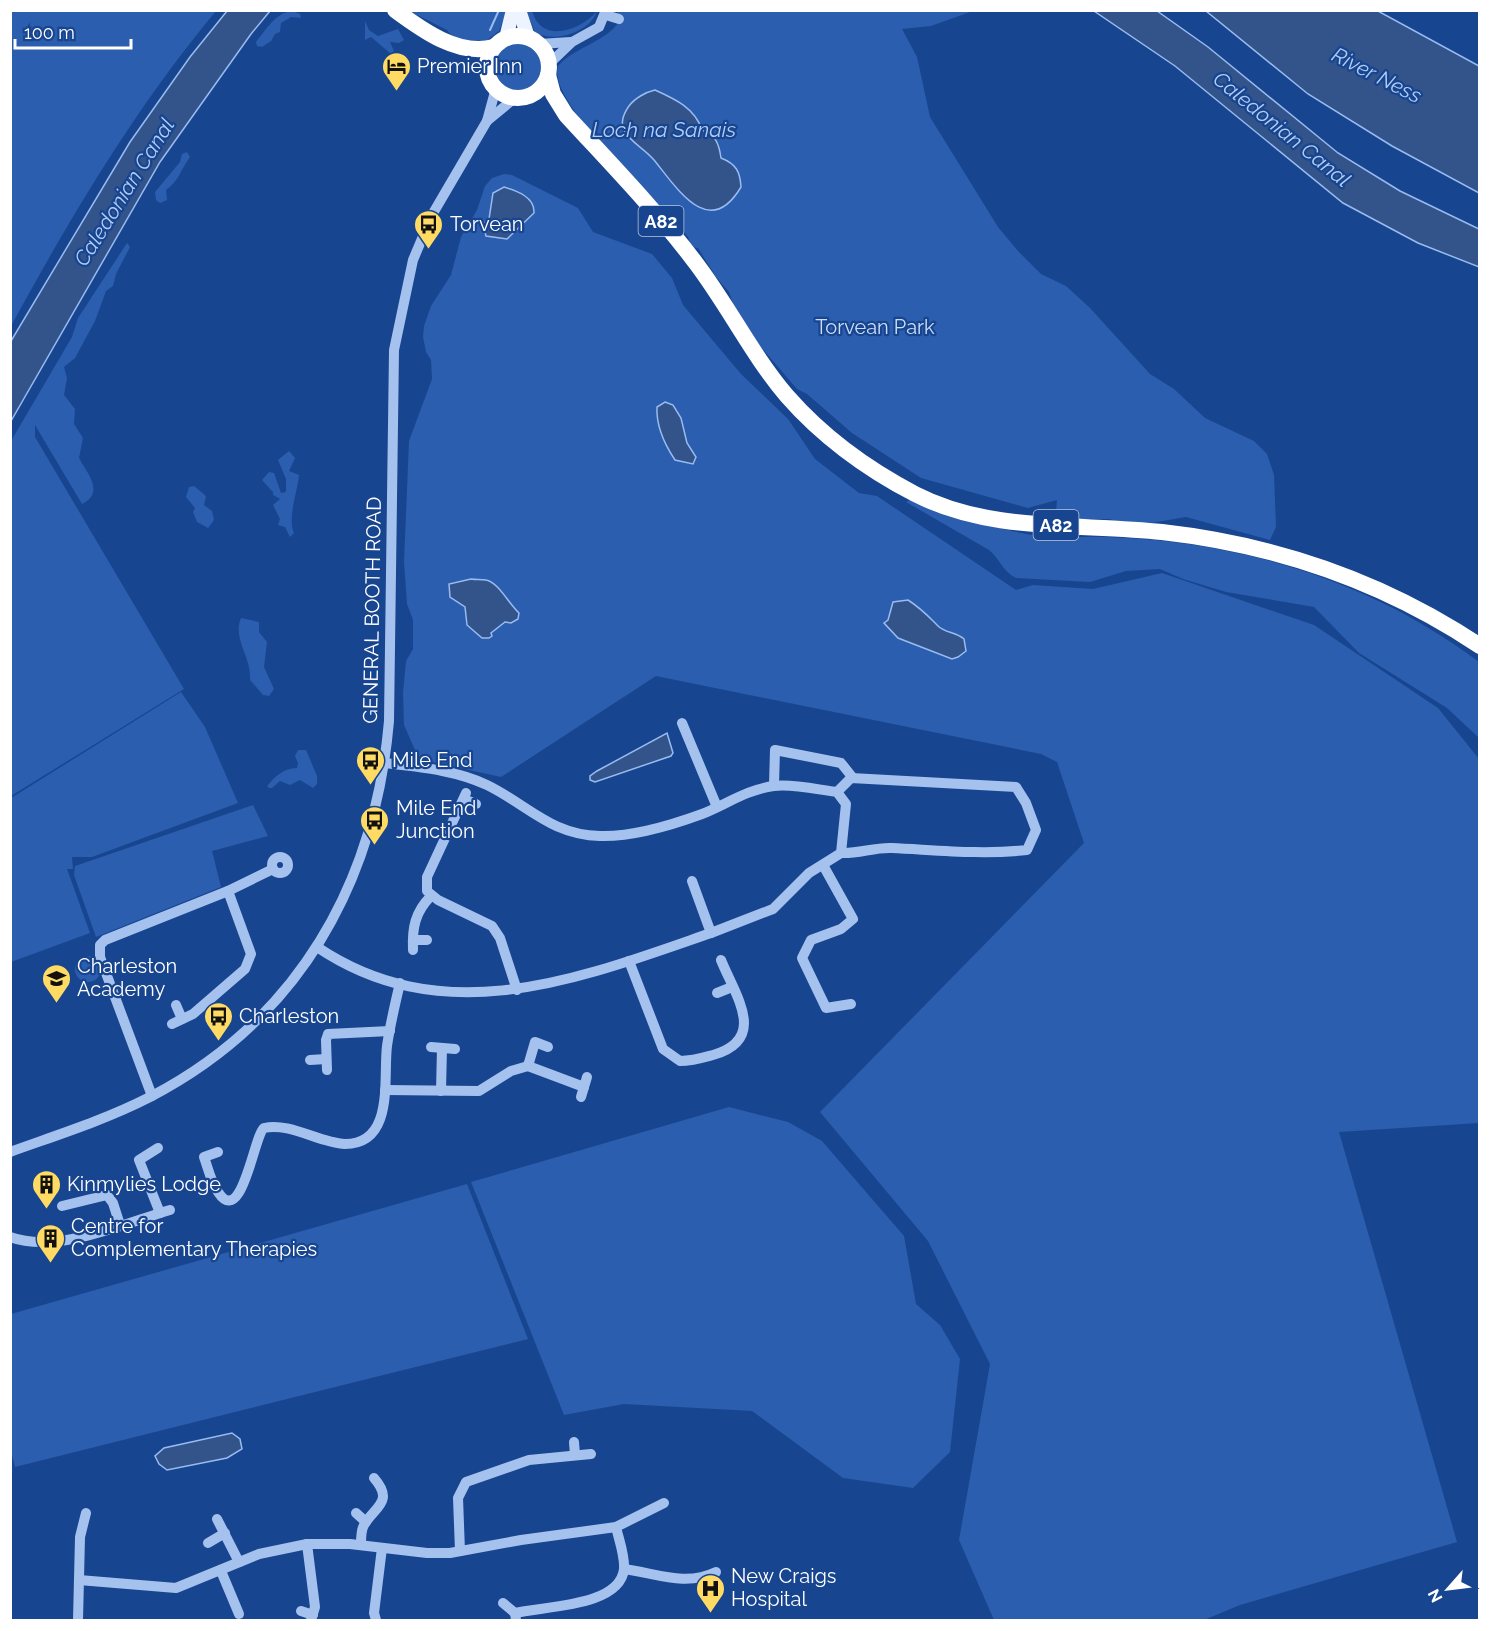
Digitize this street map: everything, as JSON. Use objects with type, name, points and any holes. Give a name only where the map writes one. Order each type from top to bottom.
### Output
[{"type":"highway","points":[[395,10],[427,32],[471,50],[500,43],[534,41],[548,70],[542,86],[524,96],[502,93],[460,47]]},
{"type":"highway","points":[[492,80],[489,55],[500,43]]},
{"type":"highway","name":"A82","points":[[548,70],[553,94],[566,115],[696,263],[786,394],[834,442],[883,476],[919,495],[963,511],[1013,522],[1162,532],[1227,541],[1269,550],[1311,563],[1395,597],[1443,622],[1479,646]]},
{"type":"highway","name":"A82","points":[[524,96],[566,115]]},
{"type":"main road","points":[[500,43],[513,10]]},
{"type":"main road","points":[[519,10],[534,41]]},
{"type":"street","points":[[548,70],[572,42],[594,31],[606,13],[619,18]]},
{"type":"street","points":[[534,41],[572,42]]},
{"type":"street","name":"GENERAL BOOTH ROAD","points":[[10,1152],[104,1117],[152,1096],[200,1066],[256,1020],[317,946],[344,898],[367,842],[385,763],[389,721],[394,350],[413,260],[432,215],[487,121],[492,80]]},
{"type":"street","name":"GENERAL BOOTH ROAD","points":[[487,121],[524,96]]},
{"type":"street","points":[[682,723],[717,807]]},
{"type":"street","points":[[774,785],[775,750],[841,763],[853,778]]},
{"type":"street","points":[[385,763],[449,772],[473,779],[496,790],[552,826],[585,836],[635,834],[774,785],[837,792],[846,804],[841,853]]},
{"type":"street","points":[[317,946],[361,971],[400,983],[461,993],[517,990],[572,979],[629,961],[773,909],[809,873],[841,853],[889,848],[922,851],[1010,852],[1027,850],[1036,830],[1026,802],[1016,787],[853,778],[837,792]]},
{"type":"street","points":[[476,804],[465,796],[427,878],[427,891],[431,896],[492,926],[500,938],[517,990]]},
{"type":"street","points":[[823,865],[853,919],[841,929],[811,940],[802,958],[826,1008],[851,1004]]},
{"type":"street","points":[[152,1096],[100,957],[100,945],[105,940],[228,891],[273,869]]},
{"type":"street","points":[[692,881],[711,933]]},
{"type":"street","points":[[176,1005],[177,1021],[193,1014],[245,969],[249,962],[248,945],[228,891]]},
{"type":"street","points":[[427,940],[413,945],[418,911],[431,896]]},
{"type":"street","points":[[687,904],[699,900]]},
{"type":"street","points":[[629,961],[663,1049],[680,1061],[726,1051],[736,1046],[742,1038],[745,1027],[743,1014],[721,960]]},
{"type":"street","points":[[218,1152],[202,1153],[218,1192],[226,1198],[237,1197],[244,1186],[257,1138],[262,1130],[270,1126],[334,1142],[354,1143],[372,1133],[382,1117],[390,1031],[400,983]]},
{"type":"street","points":[[717,993],[732,987]]},
{"type":"street","points":[[310,1060],[326,1065],[326,1037],[331,1033],[390,1031]]},
{"type":"street","points":[[528,1066],[535,1037],[548,1047]]},
{"type":"street","points":[[441,1091],[437,1047],[455,1049]]},
{"type":"street","points":[[385,1090],[479,1091],[511,1071],[528,1066],[584,1087]]},
{"type":"street","points":[[10,1237],[29,1243],[50,1244],[165,1211],[136,1155],[158,1148]]},
{"type":"street","points":[[62,1206],[75,1199],[107,1195],[113,1203],[120,1225]]},
{"type":"street","points":[[574,1442],[575,1455]]},
{"type":"street","points":[[460,1551],[458,1497],[466,1482],[529,1460],[591,1454]]},
{"type":"street","points":[[361,1544],[366,1522],[378,1511],[382,1499],[380,1487],[374,1478]]},
{"type":"street","points":[[79,1580],[176,1588],[239,1562],[282,1548],[308,1544],[361,1544],[427,1553],[460,1551],[616,1527],[664,1503]]},
{"type":"street","points":[[78,1620],[80,1537],[86,1513]]},
{"type":"street","points":[[356,1513],[366,1522]]},
{"type":"street","points":[[217,1519],[239,1562]]},
{"type":"street","points":[[503,1603],[515,1617],[604,1596],[619,1581],[624,1569],[616,1527]]},
{"type":"street","points":[[208,1543],[225,1533]]},
{"type":"street","points":[[301,1611],[312,1618],[315,1601],[308,1544]]},
{"type":"street","points":[[376,1620],[374,1612],[382,1548]]},
{"type":"street","points":[[624,1569],[676,1580],[700,1579],[716,1572]]},
{"type":"street","points":[[220,1571],[238,1596],[239,1614]]},
{"type":"green space","points":[[10,11],[216,11],[159,85],[106,163],[11,326]]},
{"type":"green space","points":[[292,11],[300,14],[301,18],[291,17],[281,23],[280,32],[275,34],[271,41],[262,47],[257,46],[256,42],[271,23],[286,12]]},
{"type":"green space","points":[[409,11],[507,11],[499,31],[486,41],[454,37],[447,30]]},
{"type":"green space","points":[[526,11],[532,11],[537,22],[544,28],[562,31],[582,24],[597,11],[587,25],[579,30],[551,37],[535,32]]},
{"type":"green space","name":"Torvean Park","points":[[618,11],[973,11],[931,26],[902,29],[917,57],[930,117],[998,227],[1041,274],[1066,286],[1090,308],[1150,374],[1174,389],[1205,418],[1254,441],[1267,454],[1274,475],[1276,527],[1270,540],[1186,517],[1151,523],[1124,523],[1109,519],[1071,519],[1056,511],[1057,500],[1028,508],[921,478],[852,433],[807,394],[797,389],[754,339],[735,310],[729,292],[716,277],[698,248],[691,247],[688,237],[681,229],[628,175],[585,126],[559,82],[558,66],[574,53],[610,32],[621,17],[617,14]]},
{"type":"green space","points":[[365,21],[369,30],[378,36],[398,29],[404,40],[399,43],[390,42],[394,51],[391,54],[371,37],[365,40]]},
{"type":"green space","points":[[518,44],[534,51],[541,67],[534,83],[518,90],[502,83],[495,67],[502,51]]},
{"type":"green space","points":[[187,152],[190,157],[177,179],[166,190],[167,200],[160,203],[156,200],[155,192],[180,162],[182,154]]},
{"type":"green space","points":[[504,174],[512,175],[578,208],[593,232],[652,254],[672,278],[683,305],[741,374],[788,419],[815,459],[859,493],[877,496],[1016,590],[1033,585],[1093,589],[1162,573],[1314,625],[1438,708],[1479,759],[1479,1123],[1339,1132],[1457,1542],[1240,1605],[1204,1620],[994,1620],[959,1540],[990,1364],[928,1241],[820,1112],[1084,843],[1057,762],[1041,754],[656,676],[501,777],[419,759],[404,725],[403,693],[406,661],[413,649],[413,620],[407,604],[404,562],[409,441],[432,379],[431,360],[426,352],[423,337],[424,326],[431,306],[451,275],[461,237],[477,210],[485,186],[492,178]]},
{"type":"green space","points":[[127,243],[130,247],[116,274],[113,286],[106,291],[95,321],[75,358],[64,367],[67,378],[64,395],[75,409],[74,424],[83,438],[79,458],[92,482],[93,494],[89,499],[82,504],[35,425],[35,437],[184,689],[11,796],[11,441],[72,337],[78,318]]},
{"type":"green space","points":[[289,451],[295,458],[289,471],[299,475],[292,512],[294,533],[290,537],[285,527],[278,525],[280,519],[273,505],[280,499],[273,495],[262,480],[269,472],[274,473],[281,493],[286,492],[286,479],[278,460]]},
{"type":"green space","points":[[194,486],[206,496],[204,505],[212,511],[214,520],[208,528],[197,522],[193,512],[195,508],[186,497],[189,487]]},
{"type":"green space","points":[[912,499],[979,522],[1030,535],[1165,541],[1207,547],[1290,567],[1370,597],[1408,616],[1479,662],[1479,738],[1447,708],[1359,653],[1314,607],[1226,592],[1183,579],[1160,569],[1126,571],[1090,582],[1016,578],[989,550],[906,502]]},
{"type":"green space","points":[[241,618],[259,622],[259,632],[267,642],[264,667],[274,689],[269,696],[263,695],[250,680],[248,664],[240,641]]},
{"type":"green space","points":[[181,692],[205,727],[238,803],[92,857],[72,857],[73,869],[67,869],[90,933],[11,962],[11,798]]},
{"type":"green space","points":[[298,750],[306,750],[317,776],[317,784],[313,788],[300,780],[290,785],[280,781],[269,788],[267,786],[280,774],[297,768],[298,763],[295,756]]},
{"type":"green space","points":[[253,805],[268,836],[212,851],[221,887],[96,937],[74,875],[75,866]]},
{"type":"green space","points":[[88,956],[97,960],[101,969],[97,978],[88,982],[79,978],[75,969],[79,960]]},
{"type":"green space","points":[[729,1107],[788,1122],[822,1141],[904,1236],[916,1304],[940,1325],[960,1359],[950,1452],[913,1488],[843,1478],[752,1411],[624,1404],[564,1415],[471,1182]]},
{"type":"green space","points":[[467,1184],[528,1339],[15,1467],[10,1448],[11,1314]]},
{"type":"water","name":"Caledonian Canal","points":[[227,11],[270,11],[251,34],[160,162],[11,421],[11,341],[130,142],[190,57]]},
{"type":"water","name":"Caledonian Canal","points":[[1094,11],[1157,11],[1208,47],[1338,153],[1400,191],[1479,229],[1479,267],[1418,243],[1343,203],[1175,66]]},
{"type":"water","name":"River Ness","points":[[1206,11],[1378,11],[1479,66],[1479,193],[1392,146],[1308,94]]},
{"type":"water","name":"Loch na Sanais","points":[[655,90],[689,110],[699,122],[702,130],[716,141],[721,158],[734,166],[738,172],[741,187],[729,202],[717,210],[705,210],[683,195],[654,160],[624,131],[622,124],[629,106],[634,100]]},
{"type":"water","points":[[504,187],[528,199],[534,207],[534,213],[507,239],[486,236],[483,224],[489,219],[493,193]]},
{"type":"water","points":[[665,402],[673,405],[681,418],[687,443],[696,457],[693,464],[675,460],[665,441],[658,421],[657,407]]},
{"type":"water","points":[[471,579],[486,580],[495,585],[519,613],[518,619],[511,623],[505,622],[491,633],[492,636],[482,638],[467,625],[465,607],[450,597],[449,584]]},
{"type":"water","points":[[908,600],[941,628],[964,639],[966,651],[952,659],[898,638],[884,623],[888,620],[893,602]]},
{"type":"water","points":[[667,733],[673,753],[671,756],[595,782],[590,780],[590,776],[597,771]]},
{"type":"water","points":[[232,1433],[240,1439],[242,1449],[227,1458],[167,1470],[159,1464],[155,1456],[164,1448]]},
{"type":"waterway","points":[[490,30],[499,10]]},
{"type":"place","name":"Premier Inn","points":[[396,92]]},
{"type":"place","name":"Torvean","points":[[429,250]]},
{"type":"place","name":"Mile End","points":[[371,786]]},
{"type":"place","name":"Mile End Junction","points":[[375,846]]},
{"type":"place","name":"Charleston Academy","points":[[56,1004]]},
{"type":"place","name":"Charleston","points":[[218,1042]]},
{"type":"place","name":"Kinmylies Lodge","points":[[46,1210]]},
{"type":"place","name":"Centre for Complementary Therapies","points":[[50,1264]]},
{"type":"place","name":"New Craigs Hospital","points":[[710,1614]]}]
